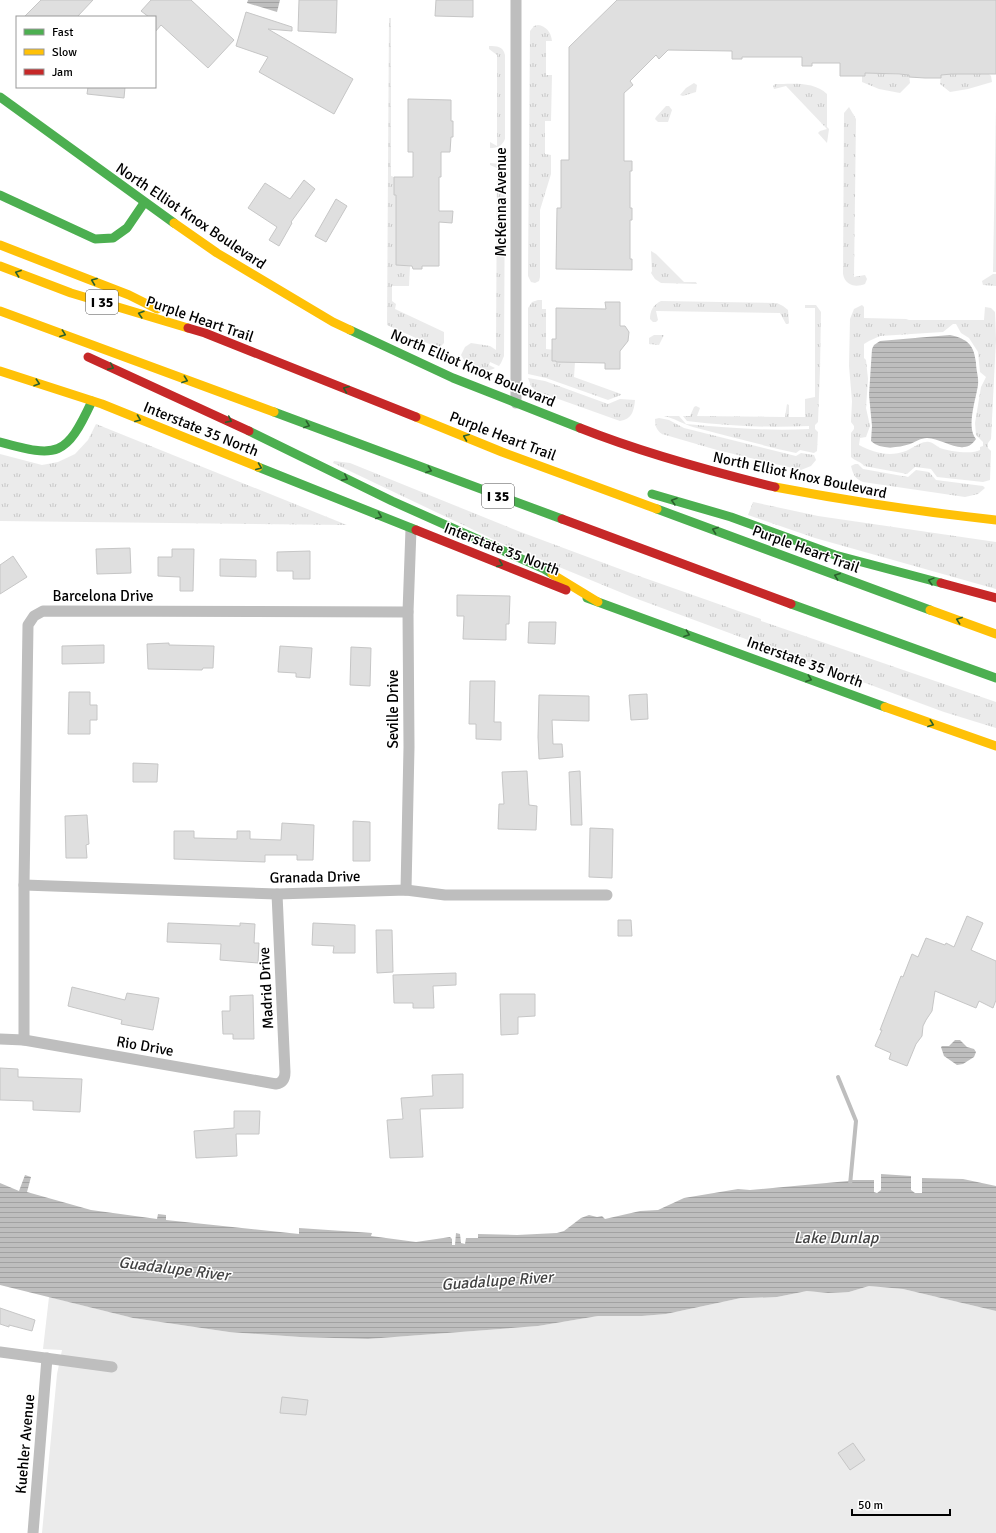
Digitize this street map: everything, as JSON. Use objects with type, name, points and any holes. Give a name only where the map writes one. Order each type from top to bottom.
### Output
[{"type":"main road","name":"North Elliot Knox Boulevard","points":[[0,97],[144,203],[217,253],[333,322],[437,371],[610,440],[703,469],[757,483],[878,506],[996,520]]},
{"type":"main road","points":[[0,195],[94,239],[113,238],[127,228],[144,203]]},
{"type":"main road","points":[[0,245],[129,295],[205,333]]},
{"type":"main road","name":"Purple Heart Trail","points":[[0,266],[71,293],[205,333],[502,452],[996,634]]},
{"type":"main road","points":[[0,312],[56,341]]},
{"type":"main road","name":"I 35","points":[[0,312],[736,584],[996,678]]},
{"type":"main road","points":[[77,352],[223,418],[392,501],[544,569],[598,602]]},
{"type":"main road","name":"Interstate 35 North","points":[[0,371],[102,404],[411,529],[598,602],[996,746]]},
{"type":"main road","points":[[0,442],[38,452],[52,452],[64,447],[74,438],[92,401]]},
{"type":"main road","points":[[502,452],[617,484]]},
{"type":"main road","points":[[640,491],[731,517],[835,554],[996,598]]},
{"type":"street","name":"McKenna Avenue","points":[[516,0],[516,403]]},
{"type":"street","name":"Seville Drive","points":[[406,890],[409,747],[408,612],[411,529]]},
{"type":"street","name":"Barcelona Drive","points":[[24,1040],[24,884],[28,625],[30,620],[38,612],[43,611],[408,612]]},
{"type":"street","name":"Granada Drive","points":[[24,884],[277,894],[406,890],[445,895],[607,895]]},
{"type":"street","name":"Madrid Drive","points":[[277,894],[285,1072],[283,1080]]},
{"type":"street","name":"Rio Drive","points":[[0,1039],[24,1040],[276,1084],[283,1080]]},
{"type":"street","points":[[0,1352],[112,1367]]},
{"type":"street","name":"Kuehler Avenue","points":[[33,1533],[47,1358]]},
{"type":"green space","points":[[389,18],[391,18],[391,176],[394,177],[394,195],[396,195],[396,265],[410,266],[409,286],[392,286],[392,301],[396,304],[395,309],[444,332],[444,343],[441,346],[436,347],[387,325]]},
{"type":"green space","points":[[538,25],[548,30],[552,41],[546,41],[546,75],[552,75],[551,121],[545,121],[545,154],[551,155],[551,174],[540,210],[540,277],[539,281],[535,283],[531,282],[528,276],[530,31],[534,26]]},
{"type":"green space","points":[[489,46],[497,46],[501,48],[505,55],[505,139],[503,143],[495,148],[490,148],[490,142],[497,146],[497,55],[489,49]]},
{"type":"green space","points":[[865,73],[909,75],[910,83],[900,93],[879,89],[862,82],[862,76],[865,76]]},
{"type":"green space","points":[[989,74],[992,82],[968,89],[950,92],[940,84],[941,75]]},
{"type":"green space","points":[[694,83],[697,85],[696,92],[683,96],[680,95],[686,88]]},
{"type":"green space","points":[[775,84],[809,85],[822,90],[827,94],[827,127],[829,129],[827,143],[818,133],[827,129],[786,86],[774,89],[773,86]]},
{"type":"green space","points":[[666,106],[669,106],[672,110],[668,122],[658,122],[655,119],[656,117]]},
{"type":"green space","points":[[849,107],[856,119],[854,277],[865,275],[867,279],[865,284],[858,286],[848,283],[843,274],[844,113]]},
{"type":"green space","points":[[996,107],[996,272],[993,272]]},
{"type":"green space","points":[[490,163],[500,164],[505,170],[504,356],[499,366],[490,362],[489,365],[495,368],[487,370],[464,360],[461,355],[465,347],[471,343],[490,346],[496,350],[497,168],[490,165]]},
{"type":"green space","points":[[651,251],[656,254],[684,282],[696,282],[697,284],[661,283],[655,279],[651,273]]},
{"type":"green space","points":[[993,274],[996,274],[996,286],[983,285],[982,281]]},
{"type":"green space","points":[[542,300],[542,309],[546,309],[546,349],[556,350],[556,362],[575,362],[574,377],[621,395],[608,400],[546,378],[528,374],[528,308],[532,302]]},
{"type":"green space","points":[[661,301],[777,303],[788,310],[789,323],[786,324],[780,313],[656,311],[658,320],[653,322],[650,319],[651,311],[656,304]]},
{"type":"green space","points":[[805,305],[816,305],[821,312],[818,422],[815,425],[815,429],[818,432],[817,451],[814,453],[800,450],[796,453],[693,427],[664,416],[679,416],[686,424],[732,428],[809,429],[809,426],[763,427],[703,423],[687,421],[683,416],[690,416],[694,407],[696,406],[700,408],[697,416],[785,417],[787,404],[789,405],[789,417],[805,417],[805,399],[815,397],[815,308],[805,308]]},
{"type":"green space","points":[[862,305],[864,307],[864,318],[909,320],[984,320],[985,307],[991,308],[995,312],[996,339],[991,439],[988,443],[988,448],[991,451],[990,480],[983,482],[937,477],[931,469],[915,467],[907,474],[864,466],[851,457],[851,433],[854,426],[851,422],[852,401],[849,366],[850,319],[854,309]],"holes":[[[953,324],[956,324],[961,333],[969,338],[978,352],[980,372],[986,377],[981,387],[975,423],[976,435],[983,442],[983,446],[980,447],[980,450],[972,452],[954,451],[940,448],[932,443],[924,442],[906,451],[888,454],[876,452],[859,445],[860,438],[866,437],[870,426],[866,408],[868,379],[866,360],[864,358],[864,344],[880,336],[943,332]]]},
{"type":"green space","points":[[654,335],[664,335],[659,345],[649,344],[649,338]]},
{"type":"green space","points":[[528,378],[545,381],[608,404],[620,399],[635,400],[634,408],[630,416],[620,421],[536,391],[531,386]]},
{"type":"green space","points":[[659,418],[669,420],[684,428],[796,456],[801,453],[814,455],[816,460],[811,466],[801,470],[717,450],[662,434],[657,429],[655,423],[655,419]]},
{"type":"green space","points":[[96,424],[347,525],[0,521],[0,454],[42,465],[58,462],[75,454],[88,440]]},
{"type":"green space","points":[[334,461],[350,463],[518,531],[761,619],[761,621],[996,702],[996,728],[944,712],[632,597],[503,544],[333,463]]},
{"type":"green space","points":[[858,464],[863,469],[908,477],[916,470],[929,472],[936,480],[983,486],[985,488],[978,494],[965,497],[863,482],[856,478],[854,474],[851,466]]},
{"type":"green space","points":[[753,502],[818,516],[996,542],[996,589],[815,538],[748,515]]},
{"type":"green space","points":[[869,1286],[903,1289],[996,1311],[996,1533],[42,1533],[57,1374],[62,1350],[43,1349],[49,1297],[133,1318],[229,1332],[300,1337],[368,1339],[538,1326],[598,1316],[642,1316],[666,1314],[741,1298],[777,1297],[807,1291],[828,1293],[849,1292]]},
{"type":"water","points":[[248,0],[280,0],[277,12],[247,3]]},
{"type":"water","points":[[950,335],[966,341],[972,347],[974,352],[978,382],[972,413],[972,427],[973,434],[976,439],[966,447],[953,446],[927,438],[895,447],[884,447],[875,444],[871,441],[872,426],[869,395],[872,349],[874,345],[880,341]]},
{"type":"water","points":[[955,1040],[960,1040],[967,1047],[974,1049],[976,1052],[974,1057],[963,1064],[957,1065],[944,1056],[941,1047],[949,1046]]},
{"type":"water","name":"Lake Dunlap","points":[[881,1174],[911,1176],[911,1190],[915,1193],[922,1193],[922,1178],[963,1179],[996,1186],[996,1311],[903,1289],[869,1286],[849,1292],[828,1293],[807,1291],[777,1297],[741,1298],[666,1314],[642,1316],[598,1316],[538,1326],[368,1339],[300,1337],[229,1332],[133,1318],[0,1285],[0,1183],[19,1191],[25,1175],[31,1177],[27,1192],[91,1210],[157,1219],[158,1214],[166,1215],[166,1220],[299,1234],[299,1228],[372,1233],[371,1236],[416,1242],[450,1237],[452,1239],[452,1245],[455,1245],[456,1233],[460,1234],[461,1243],[465,1244],[466,1238],[478,1238],[478,1234],[517,1235],[557,1233],[564,1231],[581,1218],[589,1215],[597,1217],[602,1216],[605,1219],[640,1211],[658,1210],[684,1198],[738,1189],[750,1190],[850,1180],[874,1180],[874,1192],[877,1193],[881,1190]]},
{"type":"building","points":[[41,0],[93,0],[78,16],[25,16]]},
{"type":"building","points":[[151,0],[191,0],[234,40],[208,68],[161,25],[156,31],[156,16],[148,16],[141,11]]},
{"type":"building","points":[[299,0],[337,0],[336,33],[298,31]]},
{"type":"building","points":[[436,0],[473,0],[473,17],[435,16]]},
{"type":"building","points":[[617,0],[996,0],[996,74],[952,74],[941,75],[941,78],[909,77],[909,75],[899,74],[865,73],[865,76],[840,76],[840,63],[812,63],[812,66],[802,66],[802,57],[742,57],[742,59],[732,59],[732,51],[668,50],[659,59],[656,55],[630,81],[633,85],[624,93],[624,161],[632,161],[632,171],[630,171],[630,208],[632,208],[632,220],[630,220],[630,259],[632,259],[632,270],[556,269],[557,208],[561,208],[561,160],[569,160],[569,47]]},
{"type":"building","points":[[246,12],[292,27],[292,31],[268,29],[353,79],[334,114],[259,72],[268,57],[236,46]]},
{"type":"building","points":[[88,88],[125,88],[124,98],[87,94]]},
{"type":"building","points":[[408,99],[451,100],[451,121],[453,121],[453,137],[451,137],[450,152],[441,152],[441,177],[439,177],[439,211],[453,211],[452,223],[439,222],[439,266],[422,266],[422,269],[413,269],[412,266],[396,265],[396,195],[394,195],[394,177],[413,177],[413,152],[408,152]]},
{"type":"building","points":[[304,180],[315,189],[291,222],[292,223],[279,246],[269,240],[277,227],[248,208],[265,183],[290,199]]},
{"type":"building","points":[[336,199],[347,206],[326,242],[315,236]]},
{"type":"building","points":[[605,302],[620,302],[620,326],[625,326],[629,332],[628,341],[620,351],[620,369],[605,369],[605,363],[552,361],[552,339],[556,339],[556,308],[606,309]]},
{"type":"building","points":[[130,548],[131,573],[97,574],[96,549]]},
{"type":"building","points":[[172,549],[194,549],[193,591],[180,591],[180,577],[158,576],[158,557],[172,557]]},
{"type":"building","points":[[310,551],[310,579],[293,579],[293,571],[277,571],[277,552]]},
{"type":"building","points":[[13,556],[27,577],[0,594],[0,565]]},
{"type":"building","points":[[220,559],[256,560],[256,577],[220,576]]},
{"type":"building","points":[[457,595],[510,596],[509,624],[506,624],[506,640],[463,639],[464,616],[457,616]]},
{"type":"building","points":[[529,622],[556,622],[555,644],[528,643]]},
{"type":"building","points":[[169,643],[169,645],[214,646],[213,668],[203,668],[202,670],[148,669],[147,644]]},
{"type":"building","points":[[104,645],[104,663],[62,664],[62,646]]},
{"type":"building","points":[[280,646],[312,648],[310,678],[296,677],[296,673],[278,672]]},
{"type":"building","points":[[351,647],[371,648],[370,686],[350,685]]},
{"type":"building","points":[[470,681],[495,681],[494,722],[501,722],[501,740],[476,739],[476,724],[469,724]]},
{"type":"building","points":[[69,692],[90,692],[90,705],[97,705],[97,720],[90,720],[90,734],[68,734]]},
{"type":"building","points":[[647,694],[648,719],[631,720],[629,695]]},
{"type":"building","points":[[539,695],[589,696],[589,721],[552,720],[553,744],[562,744],[563,757],[539,759]]},
{"type":"building","points":[[133,763],[158,764],[157,782],[133,782]]},
{"type":"building","points":[[527,771],[529,805],[537,806],[536,830],[498,829],[499,804],[504,804],[502,772]]},
{"type":"building","points":[[580,771],[582,825],[571,825],[569,772]]},
{"type":"building","points":[[87,815],[89,844],[86,845],[87,858],[66,858],[65,816]]},
{"type":"building","points":[[353,821],[370,822],[370,861],[353,861]]},
{"type":"building","points":[[282,823],[314,825],[313,860],[297,860],[297,855],[265,855],[265,862],[174,859],[174,831],[194,831],[194,838],[237,839],[237,831],[250,831],[250,839],[281,840]]},
{"type":"building","points":[[590,828],[613,829],[612,878],[589,877]]},
{"type":"building","points":[[967,916],[983,923],[971,950],[996,961],[996,1000],[993,1008],[979,1001],[976,1008],[935,991],[932,1011],[923,1026],[922,1036],[916,1044],[907,1066],[889,1059],[891,1053],[875,1046],[901,976],[903,977],[912,954],[918,957],[926,938],[945,945],[946,943],[954,947]]},
{"type":"building","points":[[618,920],[631,920],[632,936],[618,936]]},
{"type":"building","points":[[168,923],[240,926],[240,923],[255,924],[254,943],[259,943],[258,963],[220,960],[221,944],[167,942]]},
{"type":"building","points":[[313,923],[355,925],[355,953],[333,953],[334,946],[312,945]]},
{"type":"building","points":[[376,930],[392,930],[393,972],[377,973]]},
{"type":"building","points":[[456,973],[456,985],[433,986],[434,1008],[413,1008],[413,1003],[394,1003],[393,975]]},
{"type":"building","points":[[72,987],[125,1000],[127,993],[159,998],[153,1030],[121,1024],[122,1020],[68,1006]]},
{"type":"building","points":[[500,994],[535,994],[535,1016],[518,1017],[518,1034],[501,1035]]},
{"type":"building","points":[[253,995],[254,1039],[233,1039],[233,1034],[223,1034],[222,1011],[230,1011],[230,996]]},
{"type":"building","points":[[0,1068],[18,1069],[18,1077],[82,1079],[80,1112],[33,1110],[33,1101],[0,1100]]},
{"type":"building","points":[[463,1074],[463,1108],[420,1109],[423,1157],[390,1158],[387,1120],[403,1119],[401,1098],[433,1096],[432,1075]]},
{"type":"building","points":[[234,1111],[260,1111],[259,1134],[236,1134],[237,1156],[196,1158],[194,1131],[234,1128]]},
{"type":"building","points":[[0,1308],[35,1320],[32,1331],[0,1324]]},
{"type":"building","points":[[282,1397],[308,1400],[306,1415],[280,1413]]},
{"type":"building","points":[[853,1443],[865,1460],[850,1470],[838,1453]]},
{"type":"waterway","points":[[838,1077],[856,1121],[850,1185]]},
{"type":"traffic: fast","points":[[0,97],[174,223]]},
{"type":"traffic: fast","points":[[0,195],[95,239],[113,238],[127,228],[144,203]]},
{"type":"traffic: fast","points":[[350,330],[453,378],[580,428]]},
{"type":"traffic: fast","points":[[0,442],[35,450],[48,451],[58,448],[67,443],[75,433],[92,401]]},
{"type":"traffic: fast","points":[[274,412],[562,519]]},
{"type":"traffic: fast","points":[[249,431],[392,501],[544,569],[552,574]]},
{"type":"traffic: fast","points":[[258,467],[416,530]]},
{"type":"traffic: fast","points":[[652,494],[731,517],[835,555],[941,583]]},
{"type":"traffic: fast","points":[[657,509],[930,610]]},
{"type":"traffic: fast","points":[[587,598],[885,707]]},
{"type":"traffic: fast","points":[[791,604],[996,678]]},
{"type":"traffic: slow","points":[[174,223],[217,253],[333,322],[350,330]]},
{"type":"traffic: slow","points":[[0,245],[129,295],[157,309]]},
{"type":"traffic: slow","points":[[0,266],[71,293],[188,328]]},
{"type":"traffic: slow","points":[[0,311],[274,412]]},
{"type":"traffic: slow","points":[[0,371],[102,404],[258,467]]},
{"type":"traffic: slow","points":[[416,417],[502,452],[657,509]]},
{"type":"traffic: slow","points":[[775,487],[885,506],[996,520]]},
{"type":"traffic: slow","points":[[552,574],[598,602]]},
{"type":"traffic: slow","points":[[930,610],[996,634]]},
{"type":"traffic: slow","points":[[885,707],[996,746]]},
{"type":"traffic: jam","points":[[188,328],[205,333],[416,417]]},
{"type":"traffic: jam","points":[[88,357],[249,431]]},
{"type":"traffic: jam","points":[[580,428],[628,446],[676,461],[775,487]]},
{"type":"traffic: jam","points":[[562,519],[791,604]]},
{"type":"traffic: jam","points":[[416,530],[566,590]]},
{"type":"traffic: jam","points":[[941,583],[996,598]]},
{"type":"water label","name":"Guadalupe River","points":[[174,1269]]},
{"type":"water label","name":"Guadalupe River","points":[[497,1281]]}]
